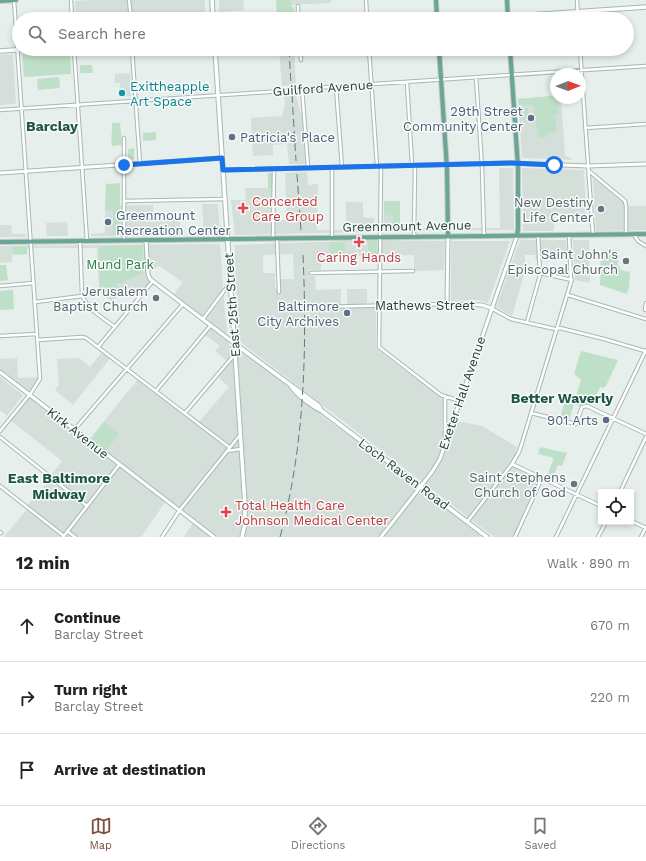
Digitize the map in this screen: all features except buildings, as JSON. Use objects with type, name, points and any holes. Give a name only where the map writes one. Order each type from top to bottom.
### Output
[{"type":"main road","points":[[0,1],[15,0]]},
{"type":"main road","points":[[212,0],[213,12]]},
{"type":"main road","points":[[436,0],[437,12]]},
{"type":"main road","points":[[506,0],[507,12]]},
{"type":"main road","points":[[577,12],[646,7]]},
{"type":"main road","points":[[0,51],[12,50]]},
{"type":"main road","name":"East 25th Street","points":[[215,56],[245,513],[242,537]]},
{"type":"main road","points":[[439,56],[447,165],[448,236]]},
{"type":"main road","points":[[511,56],[517,163],[517,236]]},
{"type":"main road","name":"Greenmount Avenue","points":[[0,242],[146,241],[380,236],[646,234]]},
{"type":"main road","name":"Loch Raven Road","points":[[234,342],[291,386],[294,391],[317,409],[322,410],[487,537]]},
{"type":"street","points":[[15,0],[15,12]]},
{"type":"street","points":[[71,0],[72,12]]},
{"type":"street","points":[[129,0],[130,12]]},
{"type":"street","points":[[366,0],[367,12]]},
{"type":"street","points":[[576,0],[577,12]]},
{"type":"street","points":[[298,6],[298,12]]},
{"type":"street","points":[[0,431],[40,379],[17,56]]},
{"type":"street","points":[[75,56],[87,241]]},
{"type":"street","points":[[133,56],[140,164]]},
{"type":"street","points":[[301,56],[301,60]]},
{"type":"street","points":[[370,56],[379,166],[379,347],[445,396],[460,401]]},
{"type":"street","points":[[580,56],[581,68]]},
{"type":"street","name":"Guilford Avenue","points":[[586,70],[646,66]]},
{"type":"street","name":"Guilford Avenue","points":[[0,110],[550,72]]},
{"type":"street","points":[[476,77],[482,164],[484,236]]},
{"type":"street","points":[[407,82],[414,165],[414,236]]},
{"type":"street","points":[[336,87],[342,167]]},
{"type":"street","points":[[302,89],[308,167]]},
{"type":"street","points":[[583,104],[593,234]]},
{"type":"street","points":[[585,128],[646,124]]},
{"type":"street","points":[[124,138],[124,241]]},
{"type":"street","points":[[0,173],[222,158]]},
{"type":"street","points":[[223,170],[517,163],[588,166],[646,164]]},
{"type":"street","points":[[332,167],[332,237]]},
{"type":"street","points":[[274,169],[275,238],[279,292]]},
{"type":"street","points":[[589,171],[625,201],[626,234]]},
{"type":"street","points":[[124,201],[225,199]]},
{"type":"street","points":[[634,234],[638,241],[646,246]]},
{"type":"street","points":[[467,522],[512,464],[520,450],[572,280],[569,235]]},
{"type":"street","points":[[447,304],[448,236]]},
{"type":"street","name":"Exeter Hall Avenue","points":[[381,537],[437,465],[517,236]]},
{"type":"street","points":[[527,322],[540,273],[538,236]]},
{"type":"street","points":[[80,241],[82,296],[87,305],[115,327]]},
{"type":"street","points":[[98,347],[153,281],[148,274],[146,241]]},
{"type":"street","points":[[311,273],[413,271]]},
{"type":"street","points":[[540,273],[572,280]]},
{"type":"street","name":"Loch Raven Road","points":[[153,281],[234,342]]},
{"type":"street","points":[[0,286],[33,283]]},
{"type":"street","points":[[203,319],[230,283]]},
{"type":"street","points":[[568,295],[646,319]]},
{"type":"street","points":[[35,302],[82,296]]},
{"type":"street","points":[[645,310],[646,303]]},
{"type":"street","points":[[74,430],[183,304]]},
{"type":"street","name":"Mathews Street","points":[[317,307],[447,304],[482,305],[491,308],[508,318],[557,329],[560,328],[646,350]]},
{"type":"street","points":[[156,391],[211,325]]},
{"type":"street","points":[[0,336],[37,334]]},
{"type":"street","points":[[37,340],[82,337],[98,347],[229,447]]},
{"type":"street","points":[[556,537],[646,350]]},
{"type":"street","points":[[185,413],[235,354]]},
{"type":"street","name":"Kirk Avenue","points":[[0,372],[214,537]]},
{"type":"street","points":[[445,396],[445,444]]},
{"type":"street","points":[[531,414],[576,424],[583,406],[587,406],[646,434]]},
{"type":"street","points":[[162,537],[179,511],[240,435]]},
{"type":"street","points":[[0,437],[87,506]]},
{"type":"street","points":[[621,489],[646,437]]},
{"type":"street","points":[[227,451],[241,449]]},
{"type":"street","points":[[512,464],[598,505]]},
{"type":"street","points":[[0,486],[63,536],[119,465]]},
{"type":"street","points":[[515,537],[542,478]]},
{"type":"street","points":[[634,522],[646,528],[641,537]]},
{"type":"street","points":[[598,537],[604,525]]},
{"type":"street","points":[[67,531],[75,537]]},
{"type":"shaded area","points":[[205,0],[205,12],[76,12],[75,1]]},
{"type":"shaded area","points":[[219,0],[243,0],[244,10],[219,12]]},
{"type":"shaded area","points":[[291,0],[331,0],[331,3],[291,5]]},
{"type":"shaded area","points":[[12,54],[13,56],[16,104],[0,105],[0,55]]},
{"type":"shaded area","points":[[280,56],[294,56],[296,85],[282,86]]},
{"type":"shaded area","points":[[130,73],[131,96],[121,97],[120,83],[115,83],[115,74]]},
{"type":"shaded area","points":[[296,94],[300,112],[302,113],[305,164],[289,164],[287,144],[273,145],[273,155],[253,156],[251,118],[282,116],[285,103],[284,95]]},
{"type":"shaded area","points":[[550,96],[550,104],[561,104],[565,155],[573,160],[522,157],[518,99]]},
{"type":"shaded area","points":[[499,168],[513,168],[514,230],[416,231],[416,228],[500,228]]},
{"type":"shaded area","points":[[522,168],[584,170],[586,215],[554,215],[554,231],[523,231]]},
{"type":"shaded area","points":[[307,172],[308,185],[318,184],[317,230],[346,230],[346,202],[363,202],[363,217],[374,218],[375,232],[235,235],[231,200],[246,200],[245,188],[273,188],[273,220],[287,220],[285,173]]},
{"type":"shaded area","points":[[593,178],[624,203],[625,206],[646,206],[646,230],[596,231]]},
{"type":"shaded area","points":[[202,204],[218,204],[220,235],[204,235]]},
{"type":"shaded area","points":[[153,205],[153,220],[180,219],[180,236],[91,236],[91,234],[105,233],[105,206]]},
{"type":"shaded area","points":[[384,215],[393,215],[393,232],[384,232]]},
{"type":"shaded area","points":[[67,222],[68,236],[47,236],[46,223]]},
{"type":"shaded area","points":[[0,223],[1,225],[11,225],[12,234],[26,234],[26,237],[0,237]]},
{"type":"shaded area","points":[[377,240],[445,241],[444,270],[414,271],[414,255],[321,257],[321,270],[309,270],[309,276],[315,276],[316,290],[341,289],[341,308],[347,307],[347,289],[367,289],[367,308],[376,308],[377,349],[443,399],[442,431],[452,434],[457,421],[482,426],[517,447],[516,454],[509,465],[540,480],[515,534],[519,537],[494,537],[239,341],[235,245]],"holes":[[[293,254],[294,279],[281,279],[281,287],[275,288],[275,273],[263,273],[263,255]]]},
{"type":"shaded area","points":[[520,240],[566,240],[567,257],[556,258],[556,261],[536,260],[535,255],[525,255],[525,271],[512,316],[496,307]]},
{"type":"shaded area","points":[[573,240],[589,240],[590,283],[575,280]]},
{"type":"shaded area","points":[[451,241],[510,241],[488,303],[479,300],[451,301]]},
{"type":"shaded area","points":[[220,244],[225,315],[229,345],[264,366],[289,385],[324,417],[482,534],[479,537],[184,537],[193,523],[166,501],[141,537],[4,537],[27,509],[26,507],[51,478],[50,477],[62,461],[9,419],[28,395],[87,442],[139,378],[198,423],[229,387],[216,375],[228,362],[215,351],[220,346],[203,333],[210,326],[172,297],[183,282],[159,266],[148,272],[152,281],[138,298],[125,287],[124,289],[126,291],[111,301],[99,292],[97,248],[29,248],[12,254],[12,262],[0,263],[0,246]]},
{"type":"shaded area","points":[[103,351],[111,357],[73,405],[55,390],[59,385],[57,359],[79,358],[90,367]]},
{"type":"shaded area","points":[[17,358],[18,378],[39,377],[39,381],[28,395],[0,372],[0,359]]},
{"type":"shaded area","points":[[0,377],[23,395],[7,416],[0,410]]},
{"type":"green space","points":[[276,0],[291,0],[291,5],[294,8],[294,12],[277,12]]},
{"type":"green space","points":[[22,56],[70,56],[71,74],[24,77]]},
{"type":"green space","points":[[80,65],[92,65],[93,73],[80,73]]},
{"type":"green space","points":[[59,77],[60,88],[38,90],[37,79]]},
{"type":"green space","points":[[550,96],[550,104],[558,104],[559,114],[555,115],[557,132],[547,133],[546,137],[539,138],[533,106],[519,106],[518,99]]},
{"type":"green space","points":[[519,108],[528,108],[528,118],[520,119]]},
{"type":"green space","points":[[112,123],[120,123],[122,145],[112,146]]},
{"type":"green space","points":[[156,132],[156,140],[143,141],[143,133]]},
{"type":"green space","points":[[134,148],[134,159],[128,160],[128,149]]},
{"type":"green space","points":[[268,173],[272,173],[273,188],[268,188]]},
{"type":"green space","points":[[120,183],[120,235],[113,235],[113,210],[105,210],[106,184]]},
{"type":"green space","points":[[384,201],[400,201],[400,224],[411,224],[411,231],[393,231],[393,216],[384,215]]},
{"type":"green space","points":[[368,241],[377,241],[376,254],[368,255]]},
{"type":"green space","points":[[329,242],[345,242],[345,255],[330,255]]},
{"type":"green space","name":"Mund Park","points":[[142,245],[144,272],[122,283],[116,284],[122,293],[112,300],[102,293],[100,289],[99,246]]},
{"type":"green space","points":[[27,246],[27,254],[13,255],[12,247]]},
{"type":"green space","points":[[601,250],[618,250],[618,267],[620,267],[620,270],[630,272],[627,294],[600,285]]},
{"type":"green space","points":[[0,265],[6,265],[8,280],[0,281]]},
{"type":"green space","points":[[13,290],[14,309],[0,310],[0,291]]},
{"type":"green space","points":[[581,351],[618,360],[606,386],[603,388],[600,387],[591,406],[585,404],[581,407],[574,404],[569,420],[560,418],[567,393],[576,396],[581,380],[574,374]]},
{"type":"green space","points":[[104,422],[119,434],[106,451],[91,439]]},
{"type":"green space","points":[[540,447],[567,453],[562,466],[558,465],[552,478],[547,476],[554,458],[538,454]]},
{"type":"railway","points":[[289,56],[291,84]]},
{"type":"railway","points":[[292,95],[296,161]]},
{"type":"railway","points":[[297,174],[301,231]]},
{"type":"railway","points":[[280,537],[295,467],[302,397],[305,325],[303,254]]},
{"type":"place","name":"Exittheapple Art Space","points":[[122,93]]},
{"type":"place","name":"29th Street Community Center","points":[[531,118]]},
{"type":"place","name":"Patricia's Place","points":[[232,137]]},
{"type":"place","name":"Concerted Care Group","points":[[243,208]]},
{"type":"place","name":"New Destiny Life Center","points":[[601,209]]},
{"type":"place","name":"Greenmount Recreation Center","points":[[108,222]]},
{"type":"place","name":"Caring Hands","points":[[359,242]]},
{"type":"place","name":"Saint John's Episcopal Church","points":[[626,261]]},
{"type":"place","name":"Jerusalem Baptist Church","points":[[156,298]]},
{"type":"place","name":"Baltimore City Archives","points":[[347,313]]},
{"type":"place","name":"901 Arts","points":[[606,420]]},
{"type":"place","name":"Saint Stephens Church of God","points":[[574,484]]},
{"type":"place","name":"Total Health Care Johnson Medical Center","points":[[226,512]]},
{"type":"district","name":"Barclay","points":[[52,126]]},
{"type":"district","name":"Better Waverly","points":[[562,398]]},
{"type":"district","name":"East Baltimore Midway","points":[[59,486]]},
{"type":"route","points":[[124,165],[222,158],[223,170],[512,163],[554,165]]}]
